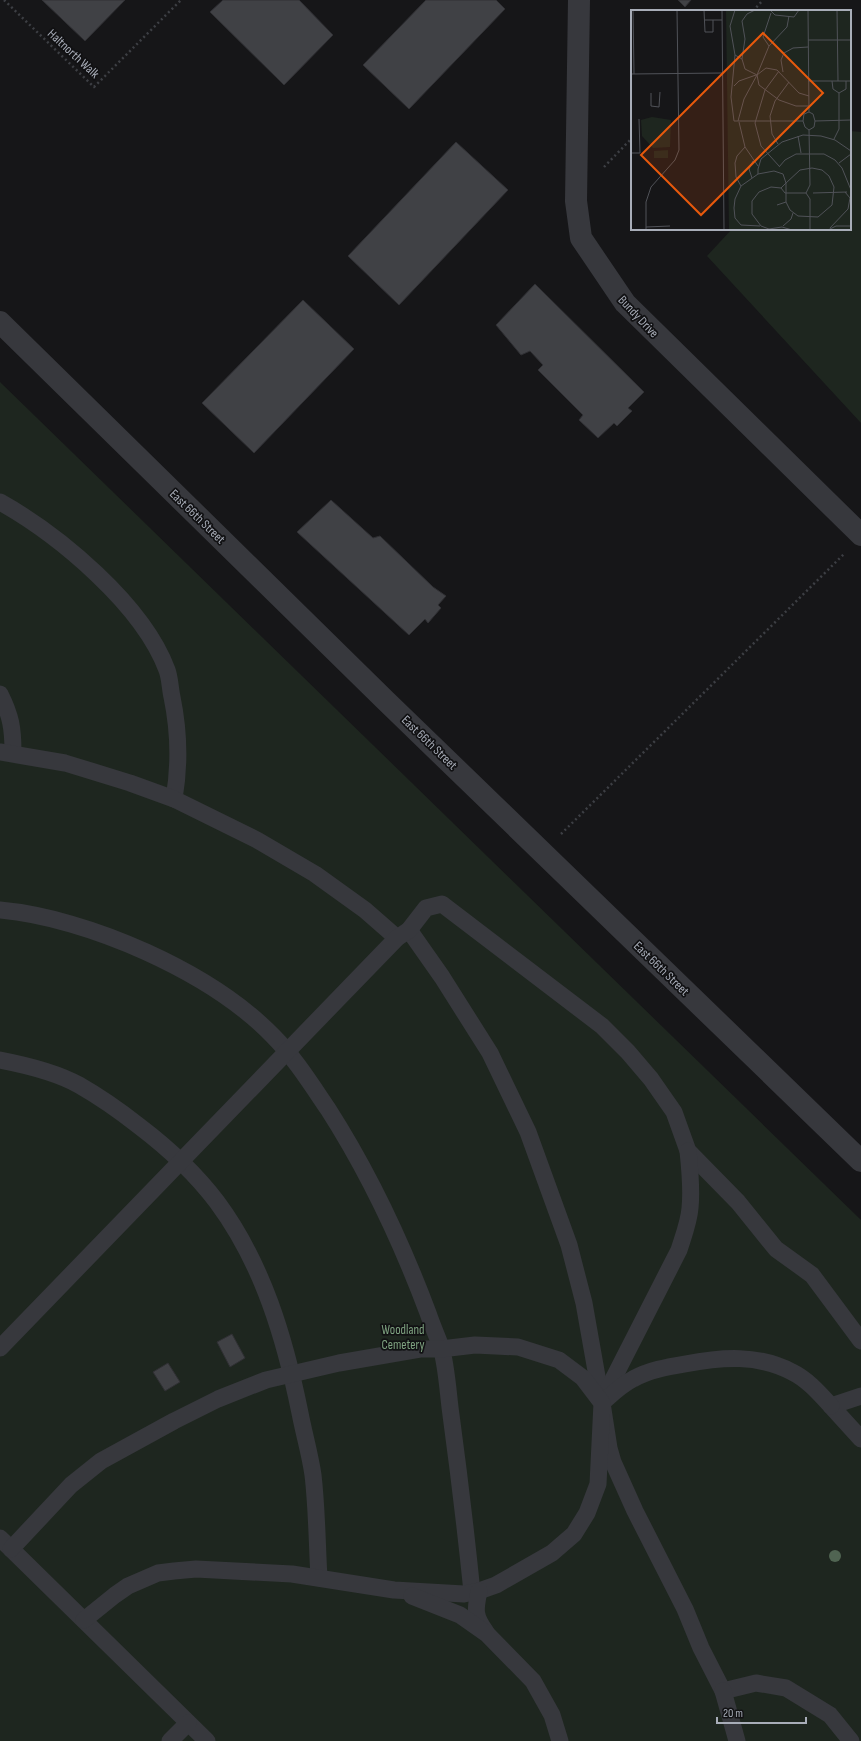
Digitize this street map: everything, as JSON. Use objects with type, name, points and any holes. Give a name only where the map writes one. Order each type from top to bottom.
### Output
[{"type":"street","name":"Bundy Drive","points":[[579,0],[576,201],[581,238],[625,303],[861,535]]},
{"type":"street","name":"East 66th Street","points":[[0,322],[385,700],[861,1161]]},
{"type":"lane","points":[[0,502],[22,514],[62,545],[102,580],[129,609],[153,640],[167,670],[177,727],[178,778],[174,799]]},
{"type":"lane","points":[[0,694],[7,708],[13,728],[6,753],[65,763],[130,783],[174,799],[257,840],[315,874],[365,910],[403,934],[442,977],[490,1053],[528,1132],[572,1260],[584,1303],[609,1448],[635,1511],[681,1602],[701,1648],[723,1691],[737,1741]]},
{"type":"lane","points":[[0,1348],[180,1161],[403,934],[426,908],[442,904],[602,1026],[651,1079],[674,1112],[688,1151],[691,1181],[690,1209],[686,1231],[679,1250],[602,1403],[598,1484],[587,1513],[574,1534],[552,1553],[496,1585],[464,1594],[394,1590],[292,1574],[196,1569],[158,1573],[128,1586],[84,1620]]},
{"type":"lane","points":[[0,910],[61,921],[149,953],[218,991],[252,1016],[276,1038],[309,1080],[368,1175],[415,1278],[441,1349],[476,1591],[477,1620],[487,1634],[534,1681],[552,1715],[560,1741]]},
{"type":"lane","points":[[0,1060],[31,1066],[77,1084],[118,1110],[180,1161],[217,1202],[240,1237],[272,1308],[284,1341],[292,1374],[313,1475],[319,1578]]},
{"type":"lane","points":[[688,1151],[738,1202],[776,1248],[812,1275],[861,1341]]},
{"type":"lane","points":[[207,1741],[5,1543],[101,1461],[174,1421],[218,1400],[266,1380],[339,1363],[413,1350],[441,1349],[475,1345],[518,1346],[559,1360],[583,1378],[602,1403]]},
{"type":"lane","points":[[602,1403],[621,1387],[634,1379],[656,1370],[699,1361],[735,1358],[756,1359],[778,1365],[794,1372],[812,1386],[861,1439]]},
{"type":"lane","points":[[831,1406],[861,1396]]},
{"type":"lane","points":[[598,1484],[610,1472],[622,1480]]},
{"type":"lane","points":[[394,1590],[460,1615],[487,1634]]},
{"type":"lane","points":[[723,1691],[756,1683],[786,1688],[830,1715],[851,1741]]},
{"type":"lane","points":[[170,1741],[188,1723]]},
{"type":"path","name":"Haltnorth Walk","points":[[4,0],[94,87],[181,0]]},
{"type":"path","points":[[754,10],[763,0]]},
{"type":"path","points":[[604,167],[631,139]]},
{"type":"path","points":[[560,835],[845,554]]},
{"type":"green space","points":[[851,131],[861,132],[861,423],[707,256],[731,230],[851,230]]},
{"type":"green space","name":"Woodland Cemetery","points":[[0,382],[861,1220],[861,1741],[0,1741]]},
{"type":"building","points":[[42,0],[125,0],[85,41]]},
{"type":"building","points":[[223,0],[299,0],[333,35],[284,85],[210,12]]},
{"type":"building","points":[[426,0],[496,0],[505,9],[409,109],[363,65]]},
{"type":"building","points":[[678,0],[691,0],[685,7]]},
{"type":"building","points":[[456,142],[508,190],[399,305],[348,256]]},
{"type":"building","points":[[535,284],[644,392],[628,408],[632,411],[617,426],[614,423],[598,438],[579,420],[583,415],[538,370],[543,365],[530,351],[521,355],[496,325]]},
{"type":"building","points":[[303,300],[354,349],[254,453],[202,403]]},
{"type":"building","points":[[331,500],[373,538],[380,536],[433,587],[446,596],[438,605],[441,608],[428,623],[425,619],[409,635],[297,532]]},
{"type":"building","points":[[232,1334],[245,1358],[230,1367],[217,1342]]},
{"type":"building","points":[[168,1363],[180,1382],[165,1391],[153,1372]]}]
